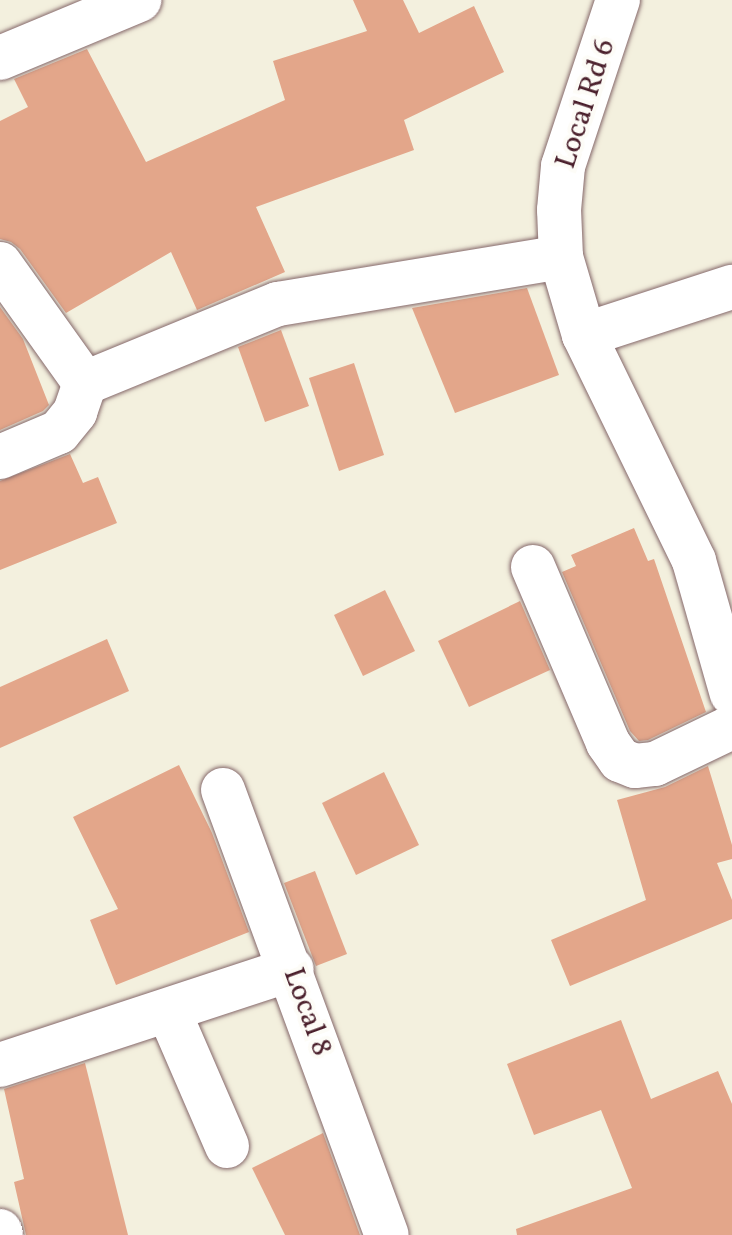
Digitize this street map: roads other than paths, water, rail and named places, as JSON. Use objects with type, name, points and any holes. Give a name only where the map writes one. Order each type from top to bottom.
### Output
[{"type":"street","points":[[0,58],[139,0]]},
{"type":"street","name":"Local Rd 6","points":[[618,0],[563,166],[559,210],[561,257],[584,335],[694,561],[732,694]]},
{"type":"street","points":[[0,457],[59,432],[75,412],[85,383],[278,304],[561,257]]},
{"type":"street","points":[[0,264],[85,383]]},
{"type":"street","points":[[584,335],[732,287]]},
{"type":"street","points":[[533,567],[608,743],[620,760],[635,766],[655,764],[732,727]]},
{"type":"street","name":"Local 8","points":[[223,790],[292,969],[387,1235]]},
{"type":"street","points":[[0,1065],[169,1012],[292,969]]},
{"type":"street","points":[[169,1012],[227,1146]]}]
